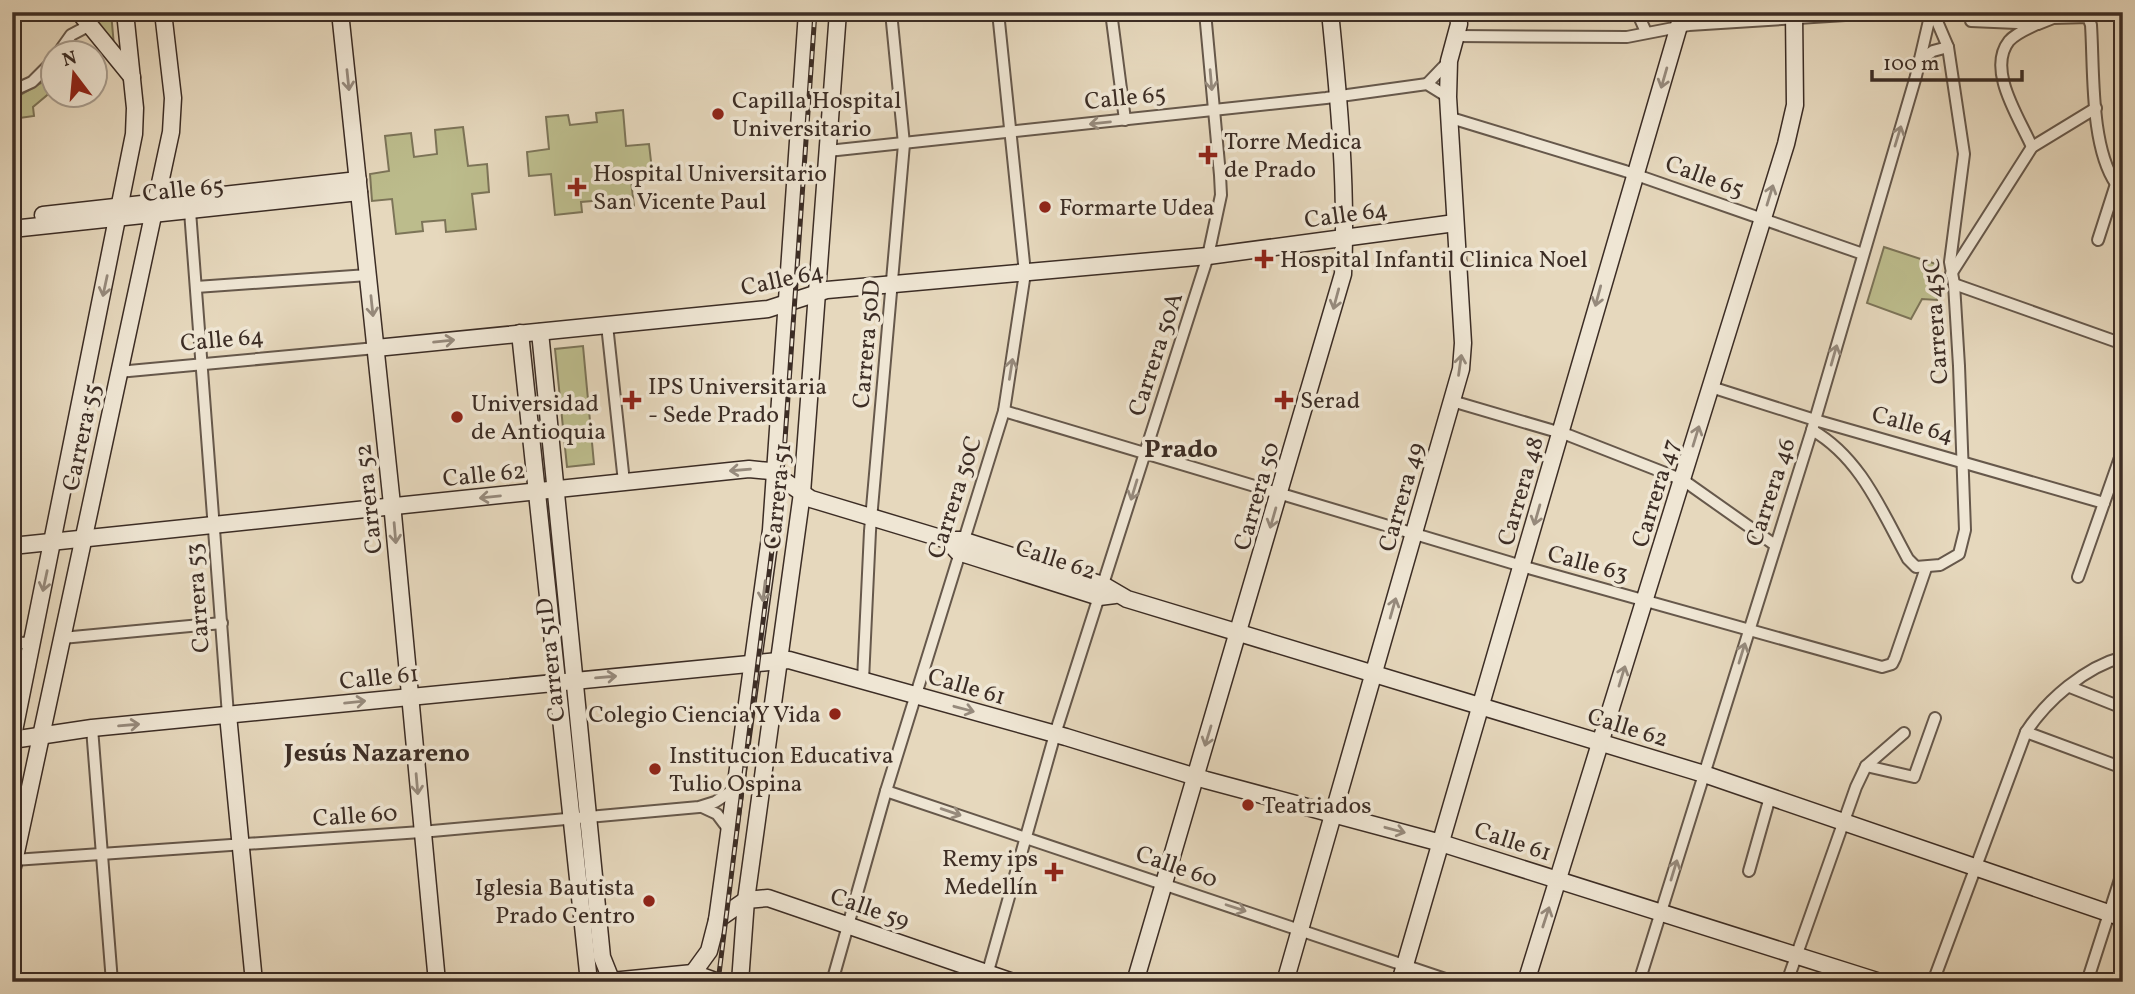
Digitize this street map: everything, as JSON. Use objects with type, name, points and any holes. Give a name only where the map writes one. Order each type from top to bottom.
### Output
[{"type":"main road","name":"Carrera 55","points":[[12,740],[120,213],[135,127],[125,12]]},
{"type":"main road","name":"Carrera 55","points":[[13,865],[173,111],[163,12]]},
{"type":"main road","name":"Carrera 52","points":[[340,12],[393,507],[437,982]]},
{"type":"main road","name":"Carrera 51","points":[[693,973],[709,951],[717,920],[755,661],[776,474],[807,12]]},
{"type":"main road","name":"Carrera 51","points":[[740,982],[746,900],[802,493],[821,290],[838,12]]},
{"type":"main road","name":"Carrera 50","points":[[1135,982],[1240,633],[1343,274],[1338,97],[1330,12]]},
{"type":"main road","name":"Carrera 49","points":[[1285,982],[1461,369],[1463,343],[1448,97],[1449,61],[1456,36],[1458,12]]},
{"type":"main road","name":"Carrera 47","points":[[1525,982],[1683,480],[1795,105],[1794,16]]},
{"type":"main road","points":[[84,19],[132,77]]},
{"type":"main road","name":"Carrera 48","points":[[1400,982],[1681,19]]},
{"type":"main road","name":"Calle 65","points":[[12,229],[120,213],[359,186]]},
{"type":"main road","name":"Calle 65","points":[[154,209],[190,211],[359,186]]},
{"type":"main road","name":"Calle 65","points":[[12,218],[120,213]]},
{"type":"main road","name":"Calle 64","points":[[376,348],[768,309],[789,304],[821,290],[1208,256],[1455,223]]},
{"type":"main road","points":[[792,261],[798,274],[821,290]]},
{"type":"main road","name":"Carrera 51D","points":[[540,332],[602,957],[609,981]]},
{"type":"main road","name":"Carrera 51D","points":[[520,333],[589,982]]},
{"type":"main road","name":"Calle 62","points":[[12,546],[749,469],[769,471],[811,499],[1106,593],[1704,774],[2116,916]]},
{"type":"main road","name":"Calle 61","points":[[12,740],[92,729],[780,660],[863,680],[1195,777],[1441,843],[1880,982]]},
{"type":"main road","name":"Carrera 53","points":[[229,715],[254,982]]},
{"type":"main road","name":"Calle 59","points":[[746,900],[768,898],[849,925],[986,977],[1013,982]]},
{"type":"main road","points":[[717,920],[746,900]]},
{"type":"main road","points":[[609,981],[693,973],[718,982]]},
{"type":"street","name":"Carrera 50D","points":[[863,680],[871,517],[904,144],[891,12]]},
{"type":"street","name":"Carrera 50C","points":[[832,982],[886,791],[917,695],[956,544],[1004,411],[1025,273],[998,12]]},
{"type":"street","points":[[1111,12],[1125,120]]},
{"type":"street","name":"Carrera 50A","points":[[986,977],[1055,734],[1106,593],[1146,453],[1208,256],[1221,195],[1205,12]]},
{"type":"street","points":[[1637,12],[1646,32]]},
{"type":"street","points":[[1456,36],[1628,37],[1681,19],[1893,12]]},
{"type":"street","name":"Carrera 45C","points":[[1926,568],[1951,561],[1959,554],[1963,544],[1962,461],[1951,246],[1964,153],[1948,47],[1932,12]]},
{"type":"street","name":"Carrera 46","points":[[1639,982],[1814,425],[1932,12]]},
{"type":"street","points":[[2032,148],[2000,67],[2008,42],[2016,34],[2053,18],[2088,17],[2091,25],[2096,108],[2107,171],[2119,185],[2098,240]]},
{"type":"street","points":[[69,38],[84,19]]},
{"type":"street","points":[[1971,21],[2038,24]]},
{"type":"street","points":[[1919,61],[1933,51],[1948,47]]},
{"type":"street","points":[[1448,97],[1427,84],[1449,61]]},
{"type":"street","points":[[12,91],[32,82],[38,76]]},
{"type":"street","name":"Calle 65","points":[[828,151],[1338,97],[1427,84]]},
{"type":"street","points":[[2096,108],[2032,148],[1953,279],[2123,344]]},
{"type":"street","name":"Calle 65","points":[[1451,118],[1634,174],[1863,254]]},
{"type":"street","name":"Carrera 53","points":[[190,211],[229,715]]},
{"type":"street","points":[[196,286],[368,275]]},
{"type":"street","points":[[607,325],[624,482]]},
{"type":"street","name":"Calle 64","points":[[118,372],[376,348]]},
{"type":"street","name":"Calle 64","points":[[1711,387],[1814,425],[1962,461],[2104,503]]},
{"type":"street","points":[[1452,401],[1560,433],[1683,480],[1775,545]]},
{"type":"street","name":"Calle 63","points":[[1004,411],[1523,566],[1882,667],[1892,664],[1895,658],[1926,568]]},
{"type":"street","points":[[1814,425],[1857,470],[1908,559],[1916,567],[1926,568]]},
{"type":"street","points":[[2078,576],[2123,449]]},
{"type":"street","points":[[62,638],[222,623]]},
{"type":"street","points":[[12,644],[32,642]]},
{"type":"street","points":[[1933,982],[2026,732],[2049,702],[2105,664],[2123,657]]},
{"type":"street","points":[[2070,687],[2123,708]]},
{"type":"street","points":[[1866,766],[1914,777],[1935,718]]},
{"type":"street","points":[[92,729],[112,982]]},
{"type":"street","points":[[2026,732],[2123,768]]},
{"type":"street","points":[[1787,982],[1866,766],[1904,733]]},
{"type":"street","name":"Calle 60","points":[[13,865],[102,854],[421,832],[699,807],[715,802],[735,789]]},
{"type":"street","name":"Calle 60","points":[[886,791],[1454,982]]},
{"type":"street","points":[[1748,871],[1770,797]]},
{"type":"street","points":[[699,807],[718,814],[729,830]]},
{"type":"street","points":[[2087,982],[2116,916],[2123,870]]},
{"type":"green space","points":[[85,12],[111,12],[114,46]]},
{"type":"green space","points":[[38,85],[38,103],[33,107],[34,116],[12,119],[12,100]]},
{"type":"green space","points":[[623,110],[626,146],[649,144],[652,170],[630,172],[634,206],[606,209],[604,200],[581,202],[582,212],[555,215],[551,174],[529,176],[527,152],[549,149],[546,117],[568,115],[570,125],[597,122],[596,113]]},
{"type":"green space","points":[[463,127],[468,166],[487,164],[489,192],[472,194],[476,229],[446,232],[445,220],[422,222],[423,231],[396,234],[392,199],[372,201],[370,174],[389,171],[385,136],[411,133],[414,157],[437,154],[435,130]]},
{"type":"green space","points":[[1884,247],[1936,264],[1937,300],[1922,299],[1911,319],[1867,303]]},
{"type":"green space","points":[[583,346],[594,464],[567,467],[555,349]]},
{"type":"railway","points":[[718,982],[784,454],[815,12]]},
{"type":"place","name":"Capilla Hospital Universitario","points":[[718,114]]},
{"type":"place","name":"Torre Medica de Prado","points":[[1208,155]]},
{"type":"place","name":"Hospital Universitario San Vicente Paul","points":[[577,187]]},
{"type":"place","name":"Formarte Udea","points":[[1045,207]]},
{"type":"place","name":"Hospital Infantil Clinica Noel","points":[[1264,259]]},
{"type":"place","name":"IPS Universitaria - Sede Prado","points":[[632,400]]},
{"type":"place","name":"Serad","points":[[1284,400]]},
{"type":"place","name":"Universidad de Antioquia","points":[[457,417]]},
{"type":"place","name":"Colegio Ciencia Y Vida","points":[[835,714]]},
{"type":"place","name":"Institucion Educativa Tulio Ospina","points":[[655,769]]},
{"type":"place","name":"Teatriados","points":[[1248,805]]},
{"type":"place","name":"Remy ips Medellín","points":[[1054,872]]},
{"type":"place","name":"Iglesia Bautista Prado Centro","points":[[649,901]]},
{"type":"district","name":"Prado","points":[[1181,448]]},
{"type":"district","name":"Jesús Nazareno","points":[[377,752]]}]
